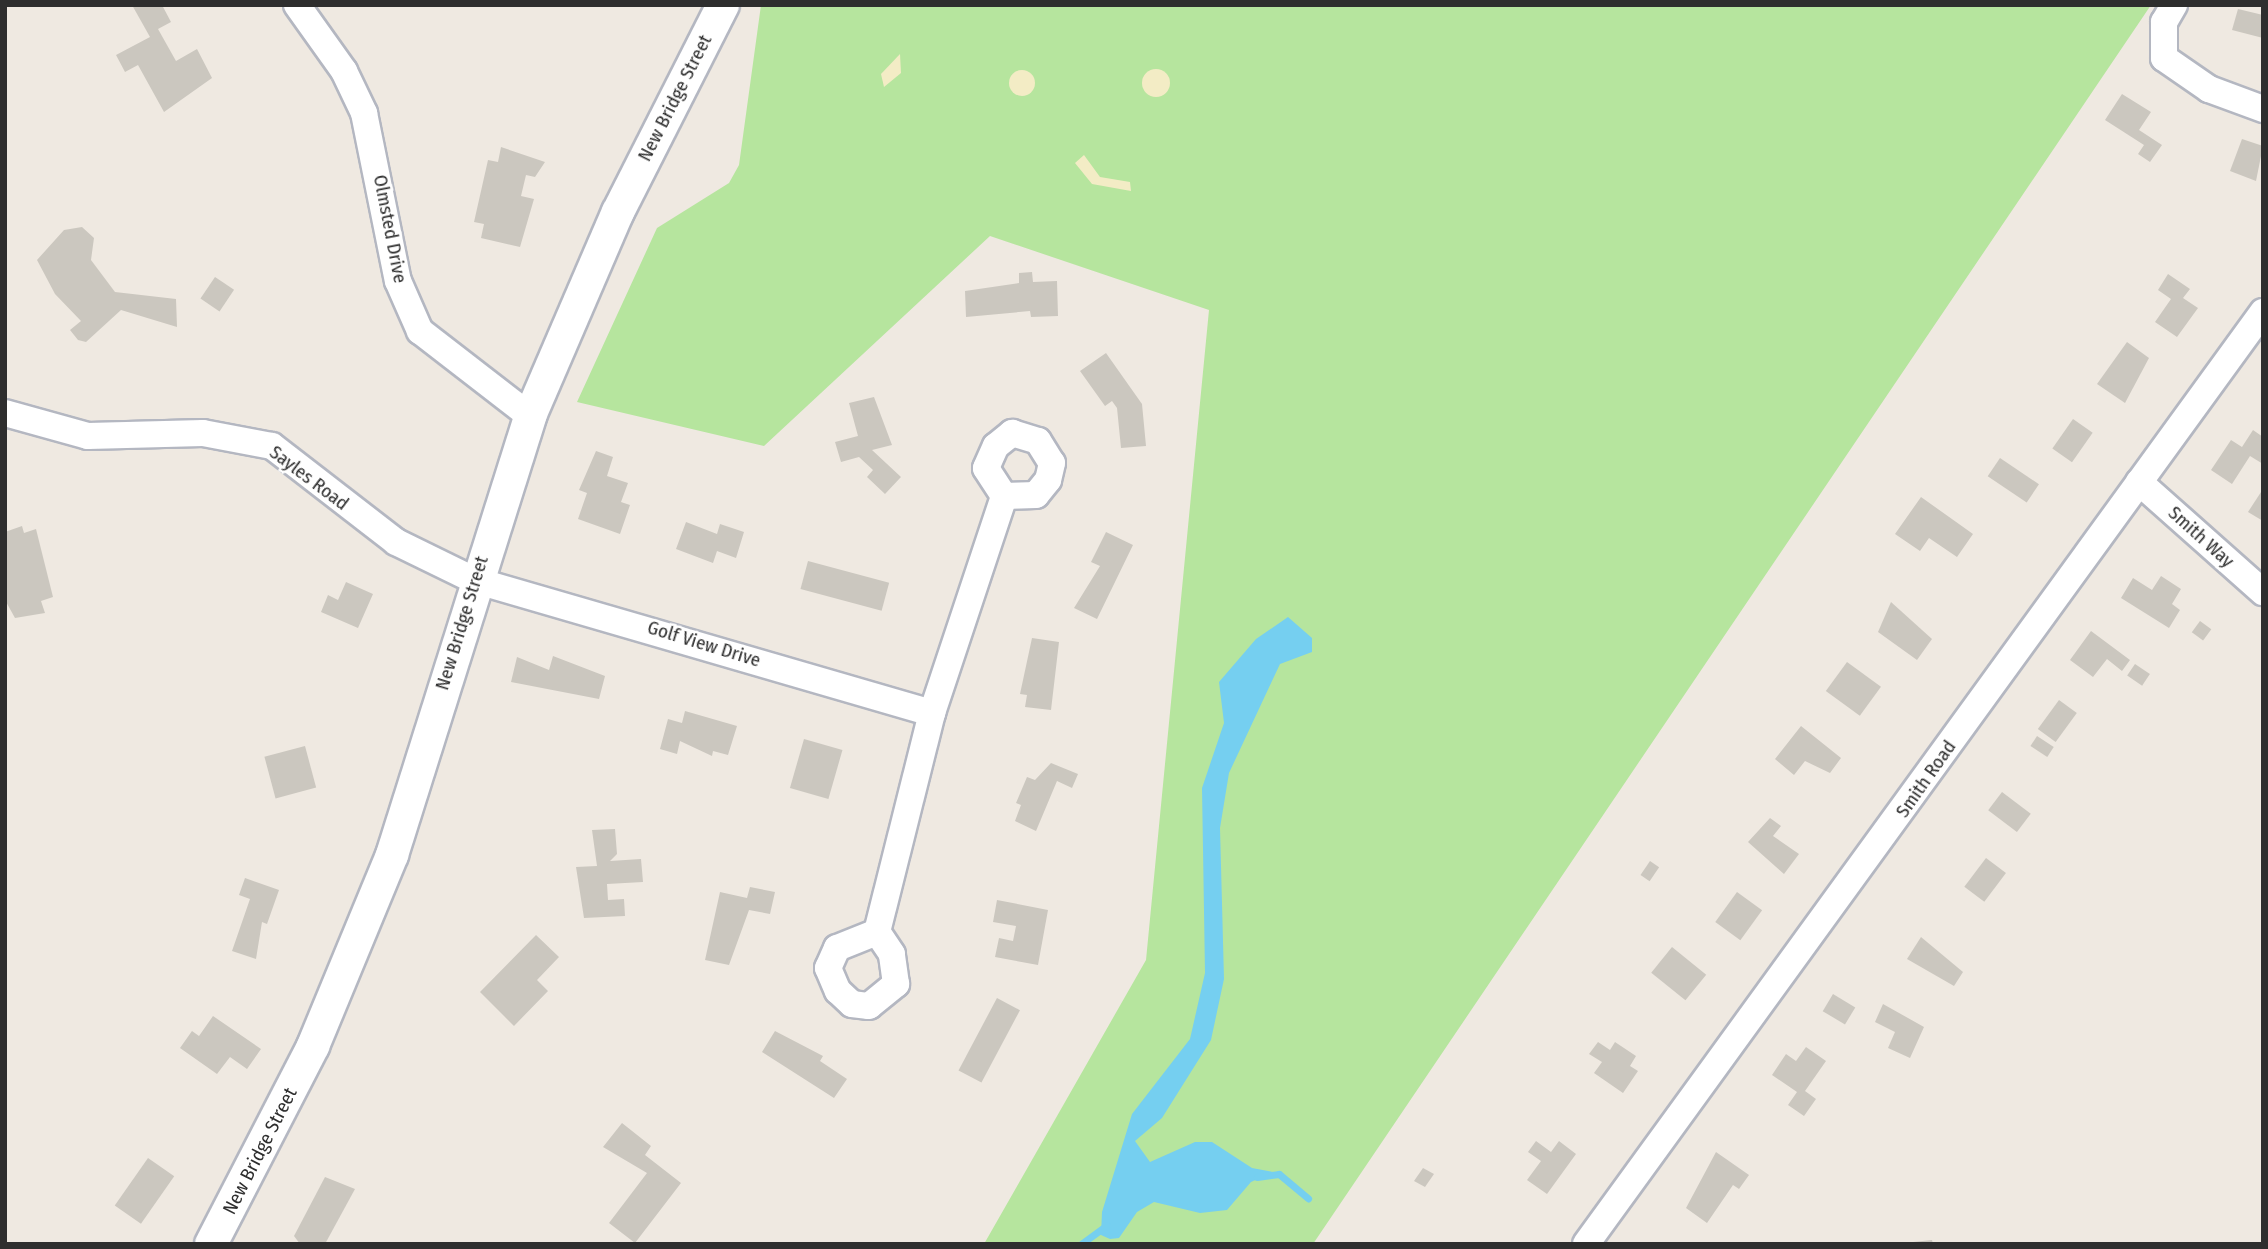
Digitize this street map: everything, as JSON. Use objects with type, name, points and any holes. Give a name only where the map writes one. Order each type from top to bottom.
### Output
[{"type":"street","name":"Olmsted Drive","points":[[297,5],[344,71],[364,113],[398,281],[420,331],[530,416]]},
{"type":"street","name":"New Bridge Street","points":[[211,1244],[313,1046],[383,879],[474,580],[530,416],[618,212],[723,5]]},
{"type":"street","points":[[2174,5],[2164,22],[2164,58],[2209,89],[2263,109]]},
{"type":"street","name":"Smith Road","points":[[1586,1244],[2263,312]]},
{"type":"street","name":"Sayles Road","points":[[5,413],[88,436],[203,433],[272,446],[396,542],[474,580]]},
{"type":"street","name":"Smith Way","points":[[2139,482],[2263,592]]},
{"type":"street","points":[[877,932],[932,713],[1004,496]]},
{"type":"street","name":"Golf View Drive","points":[[474,580],[932,713]]},
{"type":"green space","points":[[761,5],[2151,5],[1313,1244],[984,1244],[1146,960],[1209,310],[990,236],[764,446],[577,402],[657,228],[729,183],[739,165]]},
{"type":"sand","points":[[900,54],[901,73],[884,87],[881,74]]},
{"type":"sand","points":[[1156,69],[1166,73],[1170,83],[1166,93],[1156,97],[1146,93],[1142,83],[1146,73]]},
{"type":"sand","points":[[1022,70],[1031,74],[1035,83],[1031,92],[1022,96],[1013,92],[1009,83],[1013,74]]},
{"type":"sand","points":[[1084,155],[1100,177],[1130,182],[1131,191],[1092,184],[1075,163]]},
{"type":"water","points":[[1288,617],[1312,638],[1312,652],[1280,664],[1229,773],[1220,828],[1224,979],[1211,1040],[1162,1118],[1135,1141],[1150,1162],[1195,1142],[1212,1142],[1252,1168],[1273,1172],[1251,1182],[1227,1210],[1200,1213],[1154,1202],[1137,1212],[1119,1238],[1110,1239],[1101,1235],[1102,1212],[1132,1114],[1190,1039],[1205,973],[1202,788],[1224,723],[1219,682],[1256,639]]},
{"type":"building","points":[[132,5],[162,5],[171,22],[158,29],[176,61],[197,49],[212,78],[164,112],[138,65],[125,72],[116,55],[150,37]]},
{"type":"building","points":[[2238,9],[2263,15],[2263,38],[2232,30]]},
{"type":"building","points":[[2122,94],[2151,112],[2139,130],[2162,145],[2150,162],[2138,154],[2144,145],[2105,120]]},
{"type":"building","points":[[2242,139],[2263,146],[2256,181],[2230,171]]},
{"type":"building","points":[[501,147],[545,162],[535,177],[526,175],[521,196],[534,199],[520,247],[481,238],[484,224],[474,222],[488,160],[498,162]]},
{"type":"building","points":[[82,227],[94,238],[91,260],[115,292],[176,299],[177,327],[121,310],[86,342],[78,340],[70,330],[81,321],[55,294],[37,260],[64,230]]},
{"type":"building","points":[[1032,272],[1033,282],[1057,281],[1058,316],[1031,317],[1030,311],[966,317],[965,291],[1019,283],[1019,273]]},
{"type":"building","points":[[2168,274],[2190,289],[2183,298],[2198,308],[2177,337],[2155,322],[2171,299],[2158,290]]},
{"type":"building","points":[[215,277],[234,290],[220,311],[200,299]]},
{"type":"building","points":[[2127,342],[2149,358],[2125,403],[2097,384]]},
{"type":"building","points":[[1106,353],[1142,404],[1146,446],[1121,448],[1117,408],[1112,401],[1105,406],[1080,371]]},
{"type":"building","points":[[874,397],[892,445],[872,450],[901,477],[885,494],[867,477],[873,470],[859,457],[841,462],[835,442],[858,436],[849,403]]},
{"type":"building","points":[[2073,419],[2093,433],[2072,462],[2052,448]]},
{"type":"building","points":[[2253,430],[2263,437],[2263,464],[2250,456],[2232,484],[2211,470],[2231,440],[2242,447]]},
{"type":"building","points":[[596,451],[613,457],[607,476],[628,483],[621,502],[630,505],[620,534],[578,519],[587,493],[579,490]]},
{"type":"building","points":[[2000,458],[2039,484],[2027,503],[1988,476]]},
{"type":"building","points":[[2263,489],[2263,521],[2248,512]]},
{"type":"building","points":[[1921,497],[1973,534],[1957,557],[1929,538],[1920,551],[1895,534]]},
{"type":"building","points":[[686,522],[717,534],[720,524],[744,532],[736,558],[717,551],[713,563],[676,549]]},
{"type":"building","points":[[22,526],[24,533],[36,529],[53,597],[41,601],[45,613],[15,618],[5,600],[5,532]]},
{"type":"building","points":[[1106,532],[1133,545],[1097,619],[1074,608],[1100,566],[1091,562]]},
{"type":"building","points":[[808,561],[889,583],[882,611],[800,589]]},
{"type":"building","points":[[2161,576],[2181,589],[2172,604],[2180,610],[2169,628],[2121,598],[2133,578],[2152,590]]},
{"type":"building","points":[[346,582],[373,594],[358,628],[321,612],[328,595],[338,600]]},
{"type":"building","points":[[1891,602],[1932,639],[1917,660],[1878,632]]},
{"type":"building","points":[[2200,621],[2211,629],[2203,641],[2192,632]]},
{"type":"building","points":[[2091,631],[2130,660],[2122,671],[2107,659],[2093,677],[2070,660]]},
{"type":"building","points":[[1032,638],[1059,642],[1051,710],[1025,707],[1027,695],[1020,694]]},
{"type":"building","points":[[553,656],[605,676],[599,699],[511,682],[517,657],[549,670]]},
{"type":"building","points":[[1847,662],[1881,687],[1860,716],[1826,691]]},
{"type":"building","points":[[2135,664],[2150,674],[2142,686],[2127,676]]},
{"type":"building","points":[[2059,700],[2077,713],[2056,742],[2038,729]]},
{"type":"building","points":[[685,711],[737,726],[728,755],[713,751],[712,756],[680,741],[677,754],[660,749],[668,719],[682,723]]},
{"type":"building","points":[[1801,726],[1841,758],[1830,773],[1805,761],[1794,775],[1775,759]]},
{"type":"building","points":[[2037,736],[2054,747],[2047,757],[2030,746]]},
{"type":"building","points":[[804,739],[842,750],[828,799],[790,788]]},
{"type":"building","points":[[305,746],[316,788],[276,798],[264,757]]},
{"type":"building","points":[[1051,763],[1078,774],[1072,788],[1057,781],[1036,831],[1015,821],[1021,805],[1016,803],[1027,777],[1035,780]]},
{"type":"building","points":[[2002,792],[2031,814],[2017,832],[1988,810]]},
{"type":"building","points":[[1770,818],[1781,826],[1773,836],[1799,854],[1784,874],[1748,842]]},
{"type":"building","points":[[615,829],[617,854],[610,861],[641,859],[643,882],[607,884],[608,900],[624,899],[625,916],[584,918],[576,867],[597,866],[592,830]]},
{"type":"building","points":[[1986,858],[2006,873],[1984,902],[1964,887]]},
{"type":"building","points":[[1650,861],[1659,867],[1650,881],[1640,875]]},
{"type":"building","points":[[245,878],[279,890],[267,924],[262,922],[256,959],[232,951],[250,899],[239,895]]},
{"type":"building","points":[[750,887],[775,892],[770,914],[749,910],[729,965],[705,960],[720,892],[747,898]]},
{"type":"building","points":[[1737,892],[1762,910],[1740,940],[1715,922]]},
{"type":"building","points":[[997,900],[1048,910],[1038,965],[995,957],[999,938],[1013,941],[1016,926],[993,922]]},
{"type":"building","points":[[536,935],[559,957],[537,980],[548,991],[514,1026],[480,992]]},
{"type":"building","points":[[1921,937],[1963,972],[1954,986],[1907,959]]},
{"type":"building","points":[[1672,947],[1706,975],[1685,1000],[1651,973]]},
{"type":"building","points":[[1833,994],[1855,1007],[1845,1025],[1823,1011]]},
{"type":"building","points":[[997,998],[1020,1010],[981,1083],[959,1070]]},
{"type":"building","points":[[1883,1004],[1924,1027],[1910,1058],[1888,1048],[1895,1032],[1875,1022]]},
{"type":"building","points":[[213,1016],[261,1049],[247,1069],[230,1057],[217,1074],[180,1048],[192,1031],[199,1036]]},
{"type":"building","points":[[775,1031],[823,1056],[820,1061],[847,1079],[834,1098],[762,1052]]},
{"type":"building","points":[[1598,1042],[1610,1050],[1615,1042],[1636,1056],[1630,1066],[1638,1071],[1623,1093],[1594,1073],[1602,1062],[1589,1054]]},
{"type":"building","points":[[1806,1047],[1826,1061],[1805,1091],[1816,1099],[1804,1116],[1788,1105],[1797,1092],[1772,1075],[1786,1054],[1796,1061]]},
{"type":"building","points":[[622,1123],[651,1146],[645,1155],[681,1183],[635,1243],[609,1223],[647,1173],[603,1147]]},
{"type":"building","points":[[1536,1141],[1551,1152],[1559,1141],[1576,1154],[1547,1194],[1527,1180],[1541,1161],[1528,1152]]},
{"type":"building","points":[[1716,1152],[1749,1175],[1739,1189],[1733,1185],[1707,1223],[1686,1208]]},
{"type":"building","points":[[148,1158],[174,1176],[141,1224],[115,1206]]},
{"type":"building","points":[[1423,1168],[1434,1174],[1425,1187],[1414,1181]]},
{"type":"building","points":[[325,1177],[355,1189],[325,1244],[300,1244],[294,1236]]},
{"type":"building","points":[[1932,1240],[1933,1244],[1913,1244],[1913,1242]]},
{"type":"waterway","points":[[1257,1177],[1279,1174],[1308,1198]]},
{"type":"waterway","points":[[1081,1244],[1107,1225]]}]
